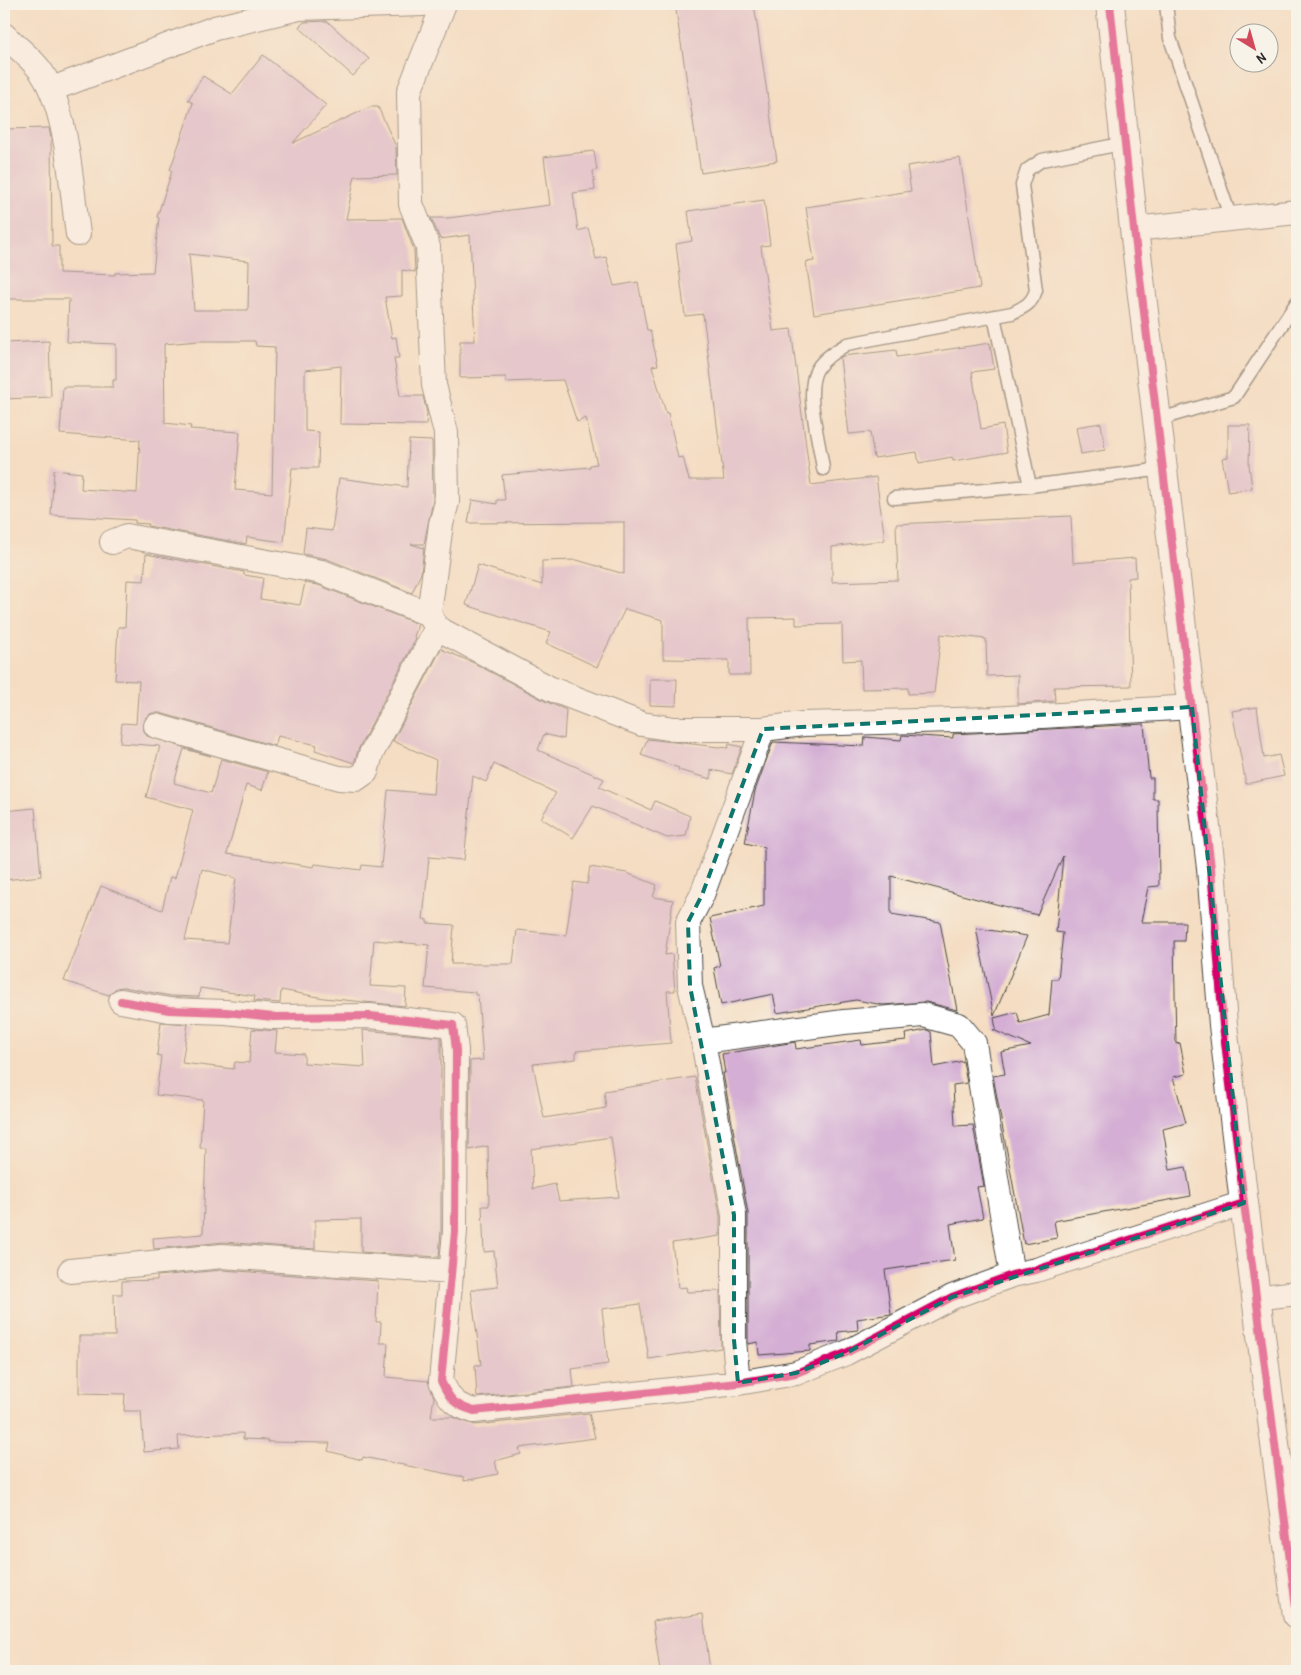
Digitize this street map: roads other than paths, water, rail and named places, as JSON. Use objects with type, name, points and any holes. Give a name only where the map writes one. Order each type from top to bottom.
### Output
[{"type":"street","points":[[52,89],[215,28],[299,8],[423,4]]},
{"type":"street","points":[[156,726],[339,778],[356,779],[366,772],[372,754],[433,621],[441,524],[447,502],[446,433],[434,386],[428,247],[411,204],[409,92],[444,4]]},
{"type":"street","points":[[1110,4],[1134,229],[1211,868],[1223,1025],[1255,1298],[1297,1615]]},
{"type":"street","points":[[4,35],[41,71],[52,89],[60,113],[78,234]]},
{"type":"street","points":[[1134,229],[1297,212]]},
{"type":"street","points":[[112,542],[127,536],[322,572],[433,621],[551,689],[642,724],[674,729],[763,729],[804,724],[992,719],[1192,707]]},
{"type":"street","points":[[738,1383],[734,1340],[734,1215],[703,1042],[690,986],[688,922],[705,886],[763,729]]},
{"type":"street","points":[[122,1001],[169,1010],[226,1012],[273,1017],[370,1016],[453,1025],[456,1060],[455,1232],[441,1382],[451,1400],[462,1408],[474,1411],[738,1383],[796,1373],[846,1352],[952,1296],[1244,1204]]},
{"type":"street","points":[[703,1042],[844,1022],[923,1015],[960,1025],[974,1043],[1012,1276]]},
{"type":"street","points":[[70,1271],[222,1256],[452,1272]]},
{"type":"street","points":[[1255,1298],[1297,1293]]},
{"type":"lane","points":[[1166,4],[1170,38],[1231,219]]},
{"type":"lane","points":[[824,469],[811,386],[818,369],[832,354],[847,344],[1012,313],[1025,307],[1033,300],[1036,290],[1022,185],[1027,170],[1042,160],[1125,143]]},
{"type":"lane","points":[[1157,420],[1234,397],[1297,302]]},
{"type":"lane","points":[[994,316],[1030,486]]},
{"type":"lane","points":[[894,498],[1030,486],[1163,469]]}]
